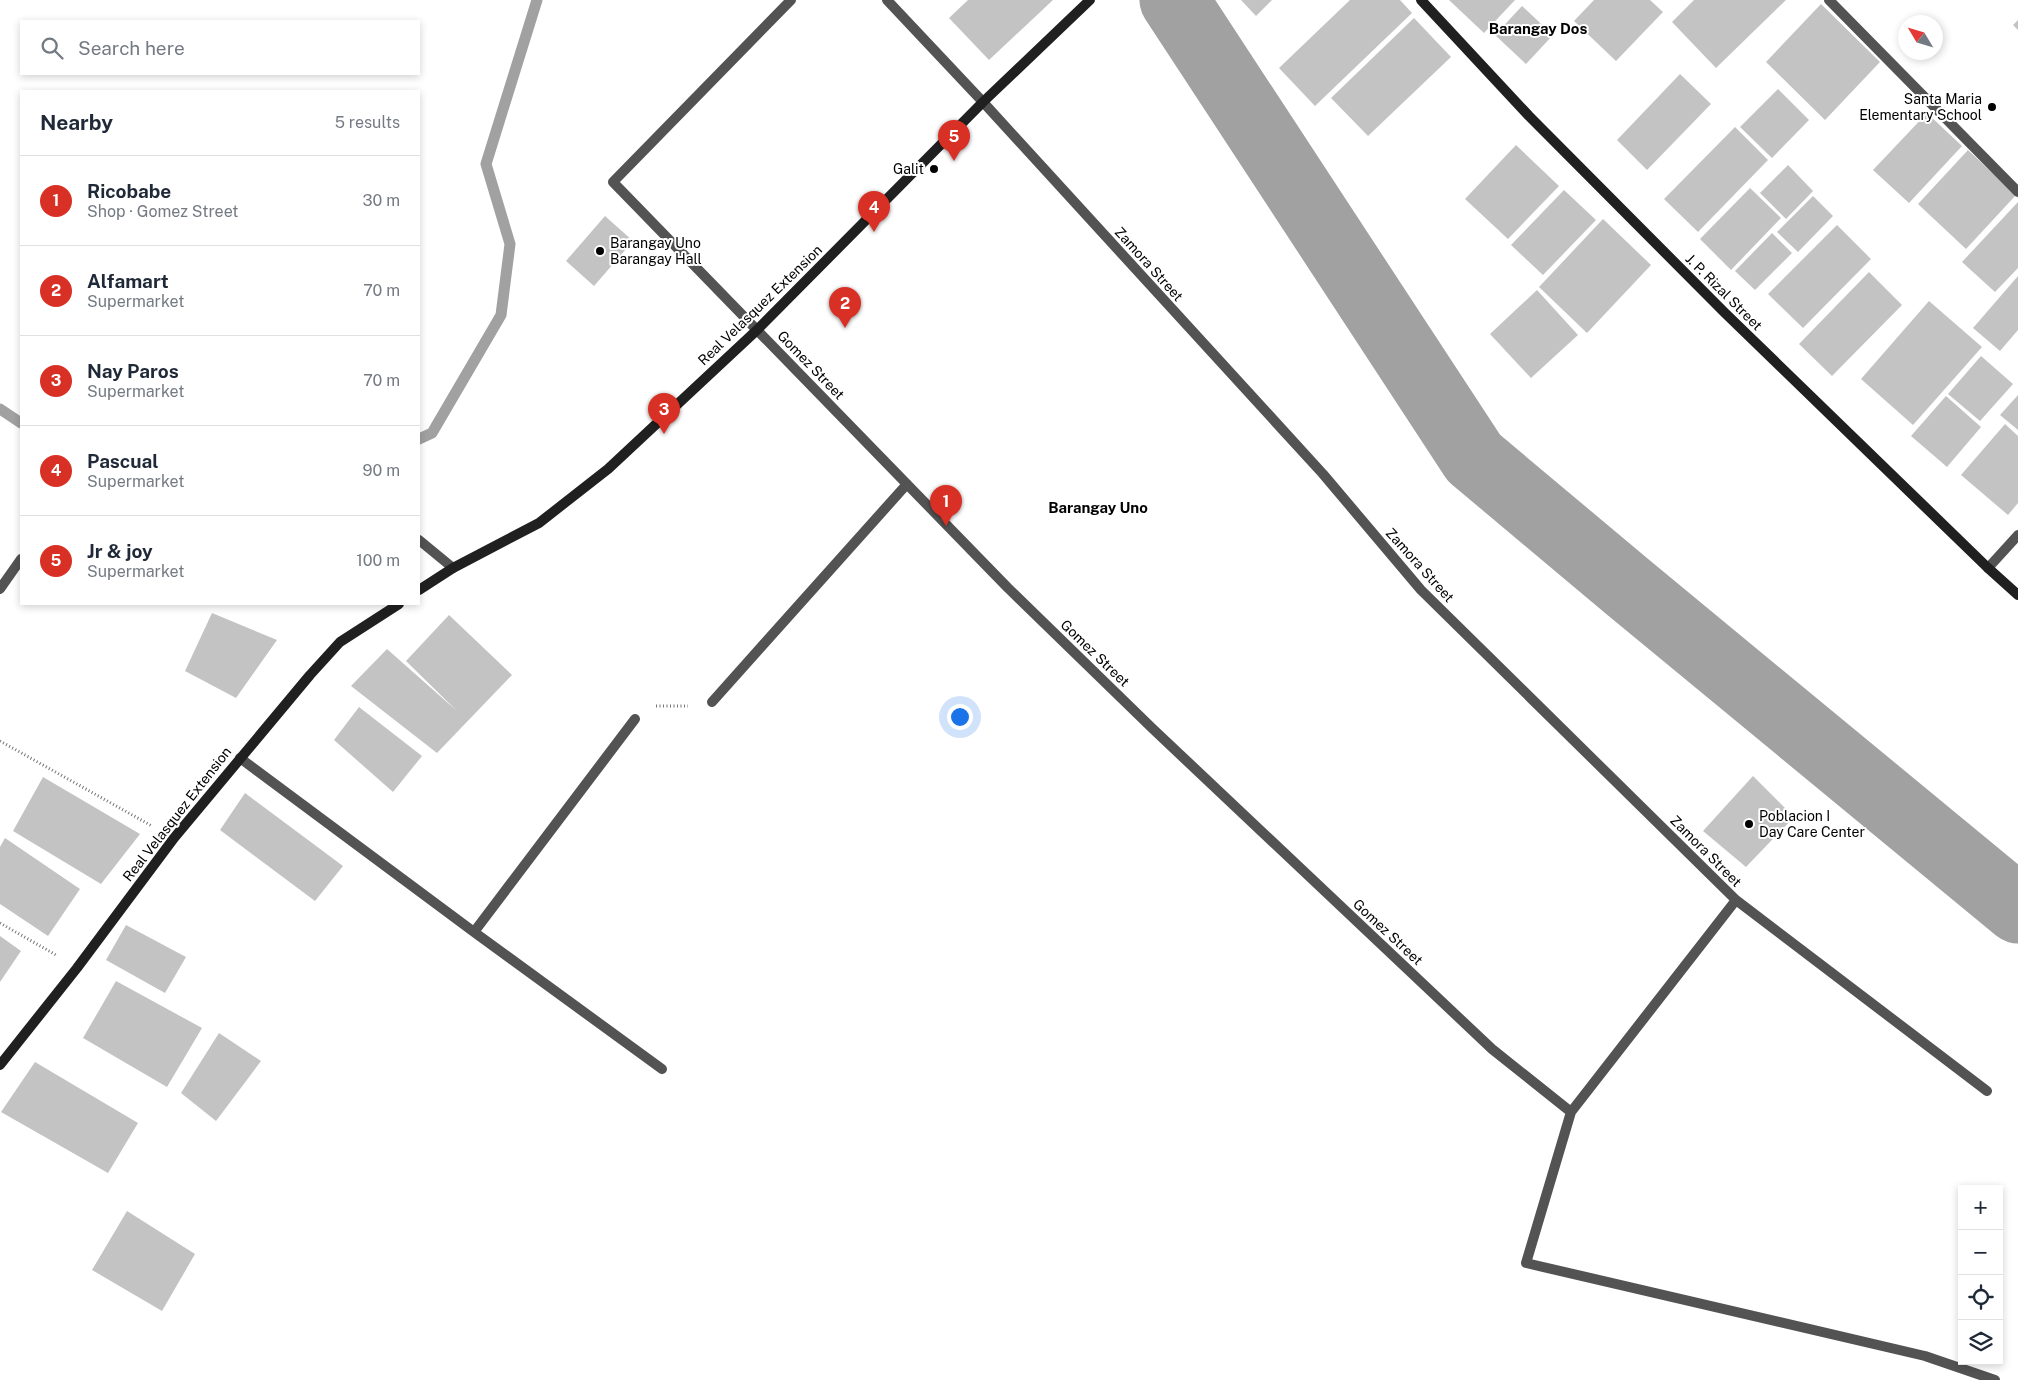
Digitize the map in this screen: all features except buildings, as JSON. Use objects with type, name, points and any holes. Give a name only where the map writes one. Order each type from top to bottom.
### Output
[{"type":"street","name":"Gomez Street","points":[[791,0],[612,182],[1015,595],[1339,906],[1492,1049],[1571,1112]]},
{"type":"street","name":"Zamora Street","points":[[887,0],[983,102],[1323,474],[1421,590],[1736,900],[1987,1091]]},
{"type":"street","name":"Real Velasquez Extension","points":[[420,589],[453,568],[540,523],[608,469],[757,330],[983,102],[1090,0]]},
{"type":"street","name":"J. P. Rizal Street","points":[[1420,0],[1536,123],[1711,299],[2018,595]]},
{"type":"street","points":[[1829,0],[2018,192]]},
{"type":"street","points":[[712,702],[907,484]]},
{"type":"street","points":[[1988,568],[2018,535]]},
{"type":"street","points":[[420,541],[453,568]]},
{"type":"street","points":[[0,589],[20,560]]},
{"type":"street","name":"Real Velasquez Extension","points":[[0,1065],[77,968],[174,838],[310,674],[340,642],[397,605]]},
{"type":"street","points":[[474,932],[635,719]]},
{"type":"street","points":[[240,758],[662,1069]]},
{"type":"street","points":[[1736,900],[1571,1112],[1526,1263],[1925,1356],[1995,1380]]},
{"type":"path","points":[[635,719],[655,706],[683,706],[712,702]]},
{"type":"path","points":[[0,740],[174,838]]},
{"type":"path","points":[[0,923],[77,968]]},
{"type":"waterway","points":[[420,439],[432,433],[501,315],[510,244],[486,164],[537,0]]},
{"type":"waterway","points":[[1174,0],[1474,458],[2018,909]]},
{"type":"waterway","points":[[0,409],[20,422]]},
{"type":"place","name":"Santa Maria Elementary School","points":[[1992,107]]},
{"type":"place","name":"Jr & joy","points":[[954,161]]},
{"type":"place","name":"Galit","points":[[934,169]]},
{"type":"place","name":"Pascual","points":[[874,232]]},
{"type":"place","name":"Barangay Uno Barangay Hall","points":[[600,251]]},
{"type":"place","name":"Alfamart","points":[[845,328]]},
{"type":"place","name":"Nay Paros","points":[[664,434]]},
{"type":"place","name":"Ricobabe","points":[[946,526]]},
{"type":"place","name":"Poblacion I Day Care Center","points":[[1749,824]]},
{"type":"district","name":"Barangay Dos","points":[[1538,29]]},
{"type":"district","name":"Barangay Uno","points":[[1098,508]]}]
